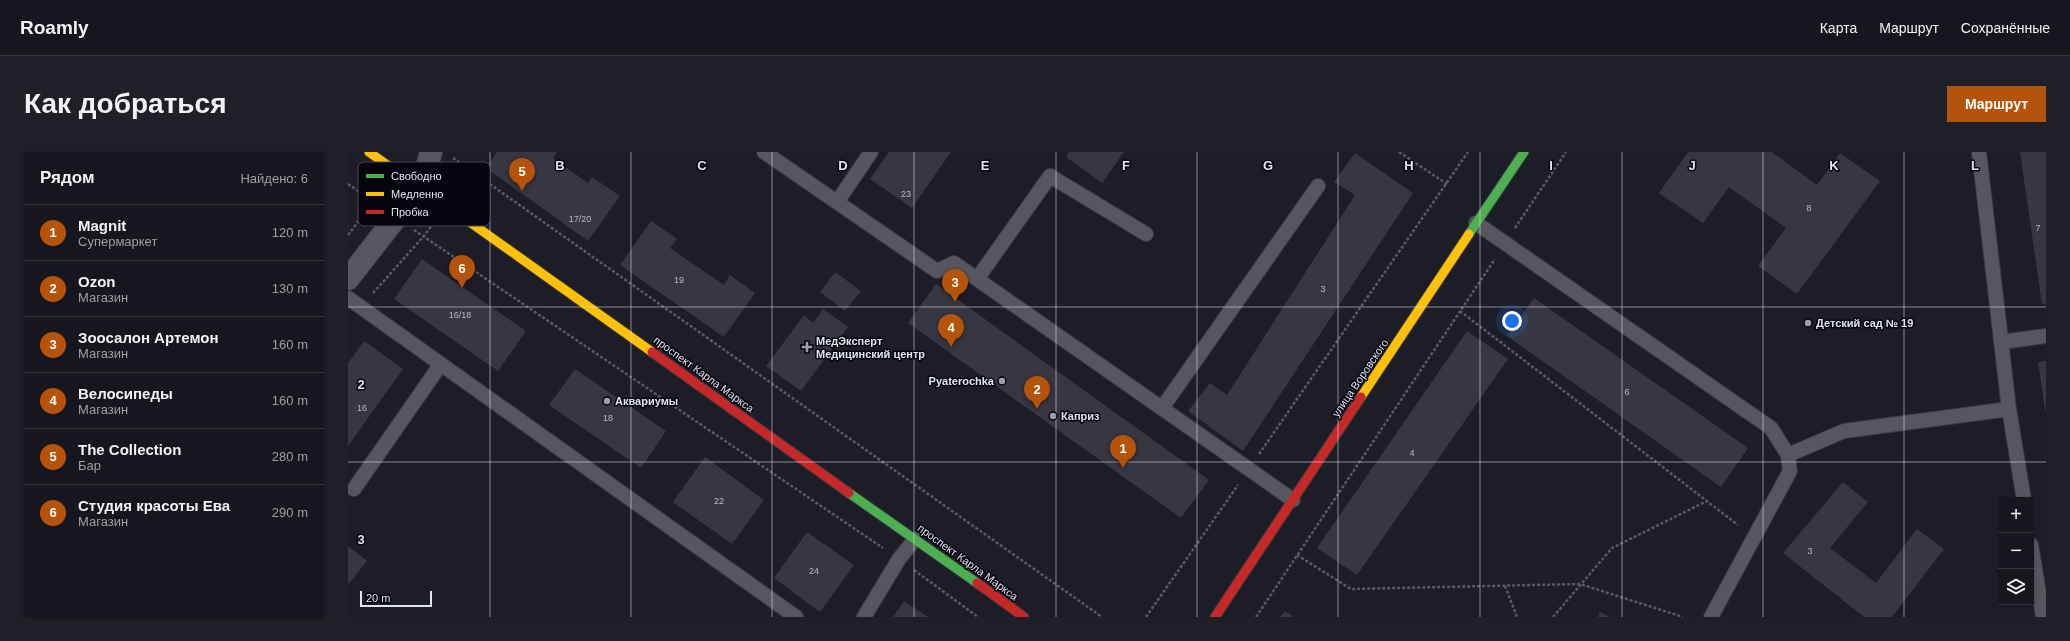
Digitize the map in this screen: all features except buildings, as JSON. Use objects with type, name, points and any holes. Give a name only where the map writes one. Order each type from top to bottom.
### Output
[{"type":"main road","name":"проспект Карла Маркса","points":[[370,152],[384,162]]},
{"type":"main road","name":"улица Воровского","points":[[1215,617],[1524,152]]},
{"type":"main road","name":"проспект Карла Маркса","points":[[475,226],[1024,617]]},
{"type":"street","points":[[348,279],[389,226]]},
{"type":"lane","points":[[764,152],[937,271],[954,263],[1293,500]]},
{"type":"lane","points":[[837,202],[871,152]]},
{"type":"lane","points":[[1979,152],[2009,409],[2024,497]]},
{"type":"lane","points":[[977,279],[1050,176],[1146,234]]},
{"type":"lane","points":[[1162,408],[1318,186]]},
{"type":"lane","points":[[1476,223],[1771,428],[1788,456],[1790,472],[1711,617]]},
{"type":"lane","points":[[348,298],[796,617]]},
{"type":"lane","points":[[2001,342],[2046,336]]},
{"type":"lane","points":[[354,489],[441,364]]},
{"type":"lane","points":[[1788,456],[1844,432],[2009,409]]},
{"type":"lane","points":[[864,617],[899,559],[915,539]]},
{"type":"lane","points":[[2034,563],[2043,617]]},
{"type":"path","points":[[1399,152],[1447,184]]},
{"type":"path","points":[[1146,617],[1468,152]]},
{"type":"path","points":[[1256,617],[1566,152]]},
{"type":"path","points":[[452,157],[459,162]]},
{"type":"path","points":[[348,184],[358,191]]},
{"type":"path","points":[[490,184],[1102,617]]},
{"type":"path","points":[[348,235],[358,221]]},
{"type":"path","points":[[408,226],[899,559],[978,617]]},
{"type":"path","points":[[360,307],[423,237]]},
{"type":"path","points":[[1460,311],[1755,538]]},
{"type":"path","points":[[1553,617],[1612,548],[1707,501]]},
{"type":"path","points":[[1297,555],[1351,589],[1580,584],[1683,617]]},
{"type":"path","points":[[1506,586],[1517,617]]},
{"type":"traffic: fast","points":[[1469,234],[1524,152]]},
{"type":"traffic: fast","points":[[849,493],[977,583]]},
{"type":"traffic: slow","points":[[369,152],[383,162]]},
{"type":"traffic: slow","points":[[475,226],[652,352]]},
{"type":"traffic: slow","points":[[1361,397],[1469,234]]},
{"type":"traffic: jam","points":[[652,352],[849,493]]},
{"type":"traffic: jam","points":[[1215,617],[1361,397]]},
{"type":"traffic: jam","points":[[977,583],[1024,617]]},
{"type":"place","name":"The Collection","points":[[522,191]]},
{"type":"place","name":"Студия красоты Ева","points":[[462,288]]},
{"type":"place","name":"Зоосалон Артемон","points":[[955,302]]},
{"type":"place","name":"Детский сад № 19","points":[[1808,323]]},
{"type":"place","name":"МедЭксперт Медицинский центр","points":[[807,347]]},
{"type":"place","name":"Велосипеды","points":[[951,347]]},
{"type":"place","name":"Pyaterochka","points":[[1002,381]]},
{"type":"place","name":"Аквариумы","points":[[607,401]]},
{"type":"place","name":"Ozon","points":[[1037,409]]},
{"type":"place","name":"Каприз","points":[[1053,416]]},
{"type":"place","name":"Magnit","points":[[1123,468]]}]
